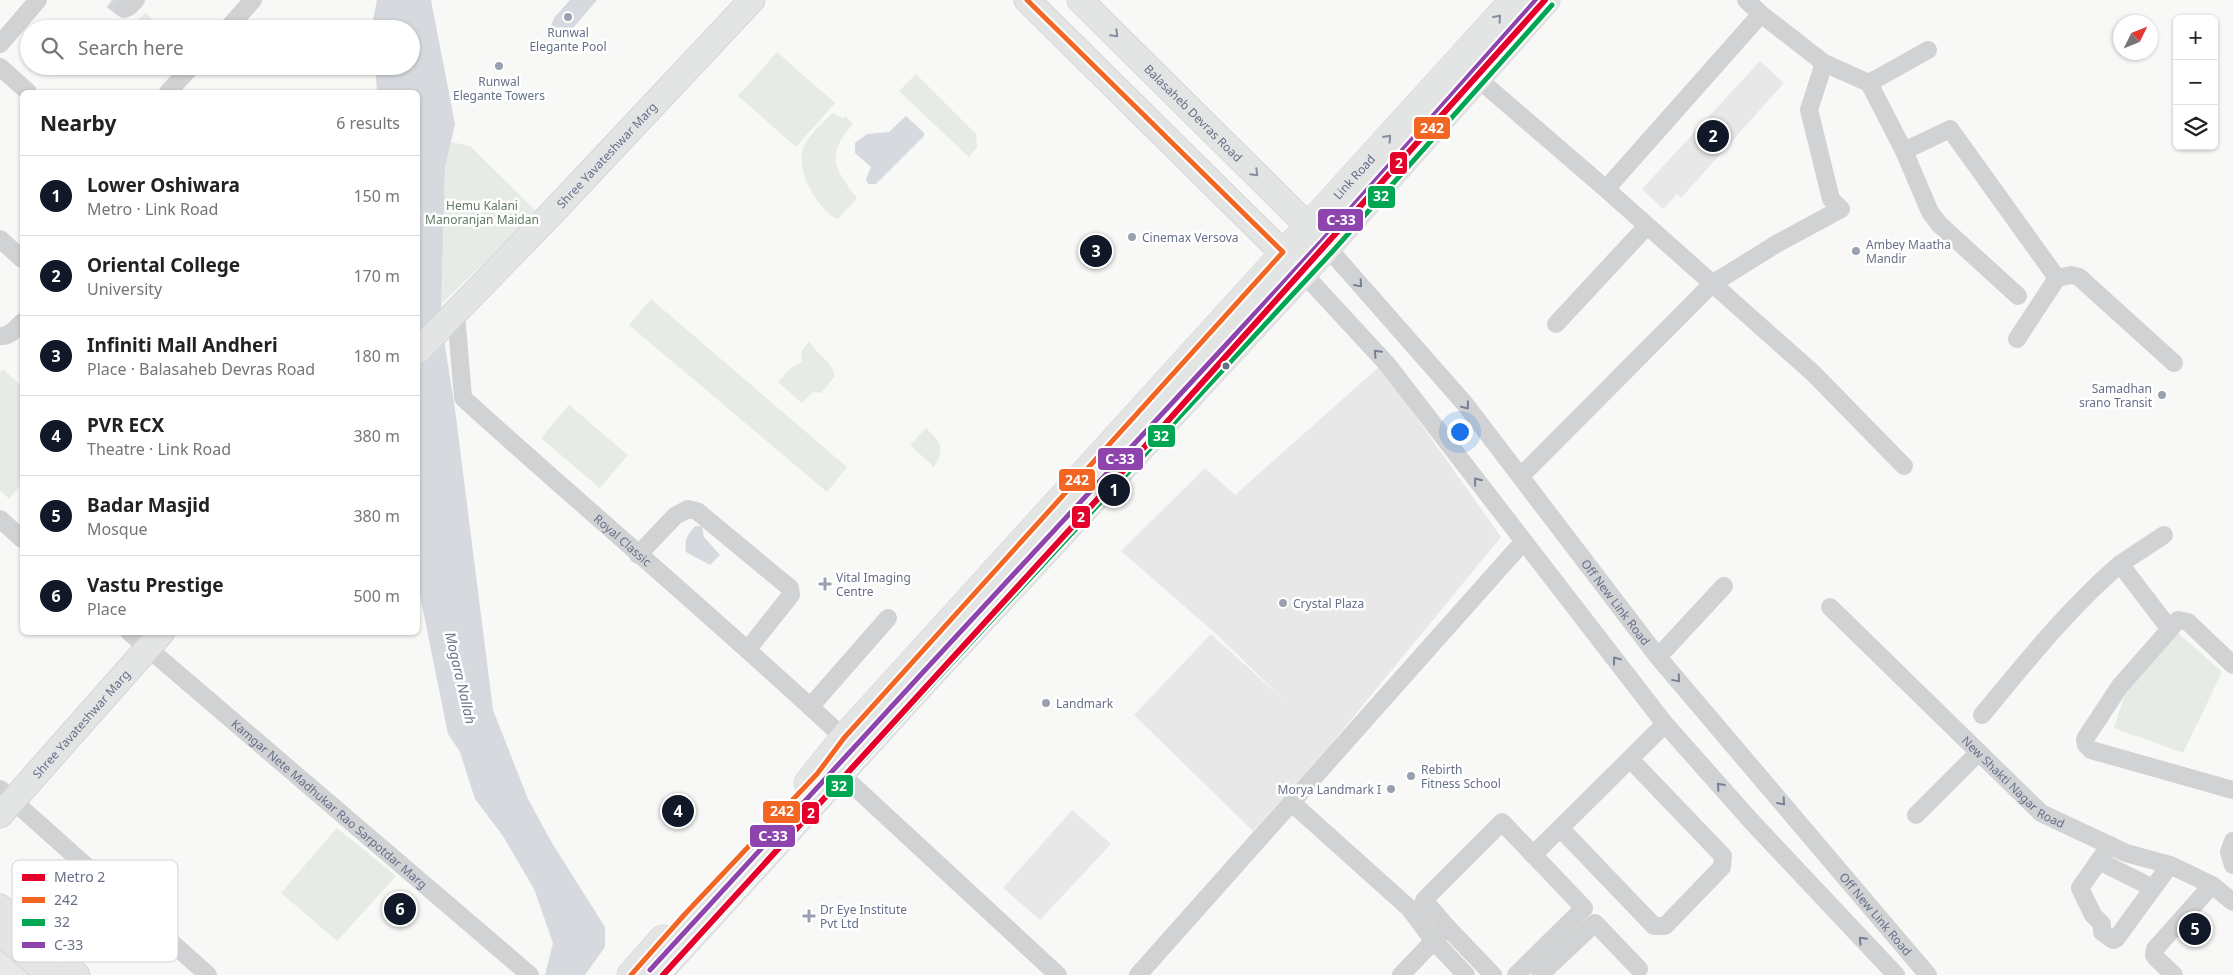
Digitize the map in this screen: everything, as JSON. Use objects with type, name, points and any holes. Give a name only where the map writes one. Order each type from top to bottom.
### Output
[{"type":"main road","name":"Link Road","points":[[631,975],[685,914],[811,780],[833,767],[844,738],[1283,252],[1514,0]]},
{"type":"main road","name":"Link Road","points":[[656,975],[833,767],[1303,273],[1546,0]]},
{"type":"main road","name":"Off New Link Road","points":[[1308,226],[1327,247]]},
{"type":"street","points":[[21,20],[38,0]]},
{"type":"street","points":[[235,20],[253,0]]},
{"type":"street","name":"Shree Yavateshwar Marg","points":[[420,349],[452,318],[752,0]]},
{"type":"street","points":[[1027,0],[1303,273]]},
{"type":"street","name":"Balasaheb Devras Road","points":[[1080,0],[1308,226]]},
{"type":"street","points":[[1746,0],[1760,14],[1824,63],[1869,83],[1904,152],[1934,218],[2018,296]]},
{"type":"street","points":[[1606,189],[1760,14]]},
{"type":"street","points":[[0,44],[20,21]]},
{"type":"street","points":[[1869,83],[1928,50]]},
{"type":"street","points":[[1521,476],[1712,284],[1841,209],[1831,198],[1809,110],[1824,63]]},
{"type":"street","points":[[0,67],[26,90]]},
{"type":"street","points":[[170,90],[184,75]]},
{"type":"street","points":[[1476,77],[1606,189],[1813,373],[1904,466]]},
{"type":"street","points":[[1904,152],[1950,129],[2057,278]]},
{"type":"street","points":[[1556,324],[1647,226]]},
{"type":"street","points":[[0,239],[20,257]]},
{"type":"street","name":"Off New Link Road","points":[[1327,247],[1464,404],[1658,657],[1928,975]]},
{"type":"street","name":"Off New Link Road","points":[[1303,273],[1387,364],[1665,724],[1752,822],[1896,975]]},
{"type":"street","points":[[2017,338],[2057,278],[2071,275],[2080,277],[2174,363]]},
{"type":"street","name":"Royal Classic","points":[[452,318],[463,398],[638,555],[748,649],[844,738]]},
{"type":"street","points":[[0,336],[13,332],[20,324]]},
{"type":"street","points":[[638,555],[675,516],[688,509],[697,511],[790,588],[791,595],[748,649]]},
{"type":"street","points":[[0,519],[20,537]]},
{"type":"street","points":[[1982,715],[2053,629],[2095,585],[2120,564],[2164,535]]},
{"type":"street","points":[[1138,975],[1524,542]]},
{"type":"street","points":[[2120,564],[2169,628]]},
{"type":"street","points":[[1658,657],[1724,586]]},
{"type":"street","name":"New Shakti Nagar Road","points":[[1830,607],[2041,813],[2110,845],[2148,860],[2170,865],[2212,885],[2233,902]]},
{"type":"street","points":[[810,707],[888,618]]},
{"type":"street","points":[[2233,665],[2188,622],[2178,620],[2120,686],[2085,738],[2086,745],[2092,750],[2233,790]]},
{"type":"street","name":"Kamgar Nete Madhukar Rao Sarpotdar Marg","points":[[138,635],[155,641],[530,975]]},
{"type":"street","name":"Shree Yavateshwar Marg","points":[[4,802],[155,641]]},
{"type":"street","points":[[1533,855],[1665,724]]},
{"type":"street","points":[[1916,815],[1979,752]]},
{"type":"street","points":[[1561,829],[1654,926],[1665,926],[1722,867],[1722,856],[1630,759]]},
{"type":"street","points":[[833,767],[1058,975]]},
{"type":"street","points":[[4,802],[72,860]]},
{"type":"street","points":[[1292,802],[1408,908],[1434,941],[1466,975]]},
{"type":"street","points":[[1493,975],[1424,900],[1502,822],[1640,969]]},
{"type":"street","points":[[2233,841],[2229,852],[2233,865]]},
{"type":"street","points":[[2110,845],[2080,888],[2093,915],[2102,924],[2102,932],[2113,940],[2116,939],[2170,865]]},
{"type":"street","points":[[2099,861],[2153,888]]},
{"type":"street","points":[[2174,975],[2156,958],[2155,949],[2212,885]]},
{"type":"street","points":[[0,907],[12,918]]},
{"type":"street","points":[[1516,975],[1584,908]]},
{"type":"street","points":[[1540,975],[1595,922]]},
{"type":"street","points":[[1401,975],[1447,927]]},
{"type":"street","points":[[0,932],[12,943]]},
{"type":"street","points":[[178,950],[208,975]]},
{"type":"street","points":[[34,962],[49,975]]},
{"type":"street","points":[[62,962],[77,975]]},
{"type":"shaded area","points":[[1760,61],[1784,83],[1681,198],[1677,194],[1663,209],[1642,189]]},
{"type":"shaded area","points":[[1380,366],[1501,537],[1331,744],[1253,831],[1134,715],[1211,634],[1284,700],[1215,633],[1121,551],[1205,468],[1235,495]]},
{"type":"shaded area","points":[[1072,810],[1111,844],[1040,920],[1003,888]]},
{"type":"shaded area","points":[[0,939],[12,949],[12,962],[27,962],[42,975],[0,975]]},
{"type":"green space","points":[[145,13],[153,20],[138,20]]},
{"type":"green space","points":[[777,52],[835,103],[796,147],[738,96]]},
{"type":"green space","points":[[916,74],[976,134],[977,147],[969,157],[899,91]]},
{"type":"green space","points":[[832,113],[843,118],[845,116],[853,124],[839,144],[836,161],[842,178],[857,198],[838,219],[822,207],[815,198],[809,188],[802,166],[802,155],[806,142]]},
{"type":"green space","name":"Hemu Kalani Manoranjan Maidan","points":[[451,142],[470,146],[537,212],[442,303],[445,168]]},
{"type":"green space","points":[[651,299],[847,467],[827,492],[629,325]]},
{"type":"green space","points":[[809,341],[833,370],[835,376],[821,393],[813,392],[802,403],[778,382],[793,366],[802,362],[801,352]]},
{"type":"green space","points":[[3,369],[20,385],[20,485],[9,499],[0,490],[0,372]]},
{"type":"green space","points":[[569,405],[628,455],[600,488],[541,438]]},
{"type":"green space","points":[[926,428],[940,445],[940,454],[934,467],[910,445]]},
{"type":"green space","points":[[2178,633],[2222,672],[2183,753],[2114,728],[2123,700],[2142,664]]},
{"type":"green space","points":[[337,828],[396,876],[337,941],[281,893]]},
{"type":"water","name":"Mogara Nallah","points":[[377,0],[431,0],[455,124],[445,168],[441,321],[455,409],[493,710],[528,799],[552,843],[605,927],[605,947],[585,975],[545,975],[553,943],[534,889],[503,836],[475,799],[460,752],[448,734],[420,596],[420,90],[377,90],[376,75],[420,75],[420,20],[373,20]]},
{"type":"water","name":"Runwal Elegante Pool","points":[[570,0],[597,0],[568,34],[558,33],[551,26],[554,18]]},
{"type":"water","points":[[906,116],[924,133],[924,136],[876,184],[868,184],[866,179],[871,167],[855,153],[855,143],[867,134],[889,132]]},
{"type":"water","points":[[695,526],[702,526],[704,537],[720,555],[710,565],[686,552],[685,544],[687,538]]},
{"type":"tunnel","points":[[112,0],[124,9]]},
{"type":"metro line","name":"2","points":[[663,975],[1114,481],[1545,0]]},
{"type":"transit line","name":"242","points":[[631,975],[685,914],[817,774],[844,738],[1283,252],[1027,0]]},
{"type":"transit line","name":"C-33","points":[[650,970],[1321,242],[1536,0]]},
{"type":"transit line","name":"242","points":[[1267,311],[1327,247],[1546,0]]},
{"type":"transit line","name":"32","points":[[666,975],[1332,252],[1552,5]]},
{"type":"place","name":"Runwal Elegante Pool","points":[[568,17]]},
{"type":"place","name":"Runwal Elegante Towers","points":[[499,66]]},
{"type":"place","name":"Oriental College","points":[[1713,136]]},
{"type":"place","name":"Cinemax Versova","points":[[1132,237]]},
{"type":"place","name":"Infiniti Mall Andheri","points":[[1096,251]]},
{"type":"place","name":"Ambey Maatha Mandir","points":[[1856,251]]},
{"type":"place","name":"Samadhan srano Transit","points":[[2162,395]]},
{"type":"place","name":"Lower Oshiwara","points":[[1114,490]]},
{"type":"place","name":"Vital Imaging Centre","points":[[825,584]]},
{"type":"place","name":"Crystal Plaza","points":[[1283,603]]},
{"type":"place","name":"Landmark","points":[[1046,703]]},
{"type":"place","name":"Rebirth Fitness School","points":[[1411,776]]},
{"type":"place","name":"Morya Landmark I","points":[[1391,789]]},
{"type":"place","name":"PVR ECX","points":[[678,811]]},
{"type":"place","name":"Vastu Prestige","points":[[400,909]]},
{"type":"place","name":"Dr Eye Institute Pvt Ltd","points":[[809,916]]},
{"type":"place","name":"Badar Masjid","points":[[2195,929]]}]
